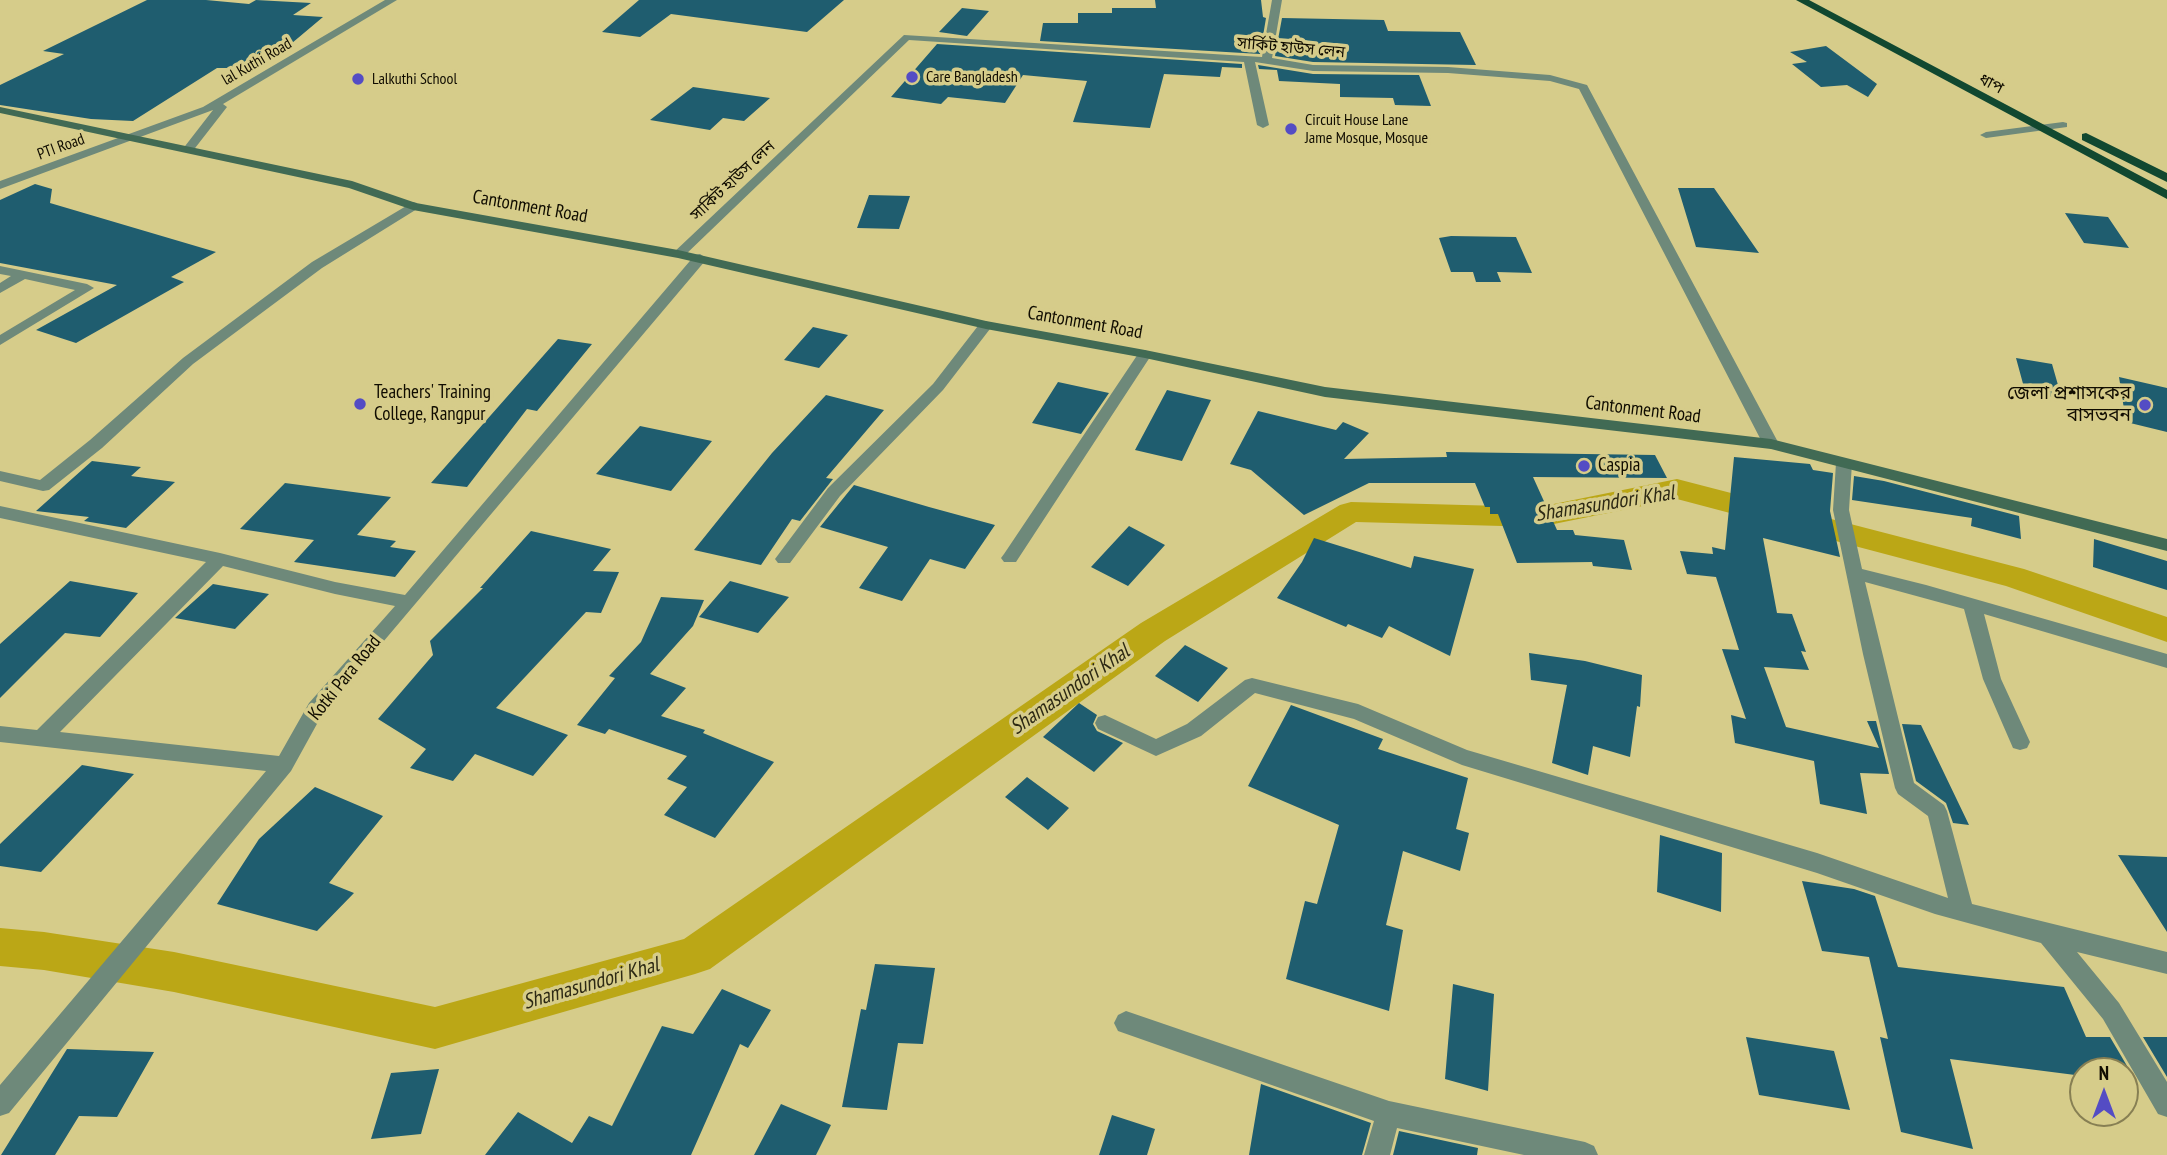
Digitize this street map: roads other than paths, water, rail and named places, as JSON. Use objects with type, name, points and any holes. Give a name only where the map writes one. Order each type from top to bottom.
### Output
[{"type":"highway","name":"ধাপ","points":[[1801,0],[2167,195]]},
{"type":"highway","name":"ধাপ","points":[[1825,0],[2167,178]]},
{"type":"main road","name":"Cantonment Road","points":[[0,110],[352,185],[414,206],[700,258],[986,325],[1145,354],[1325,392],[1771,444],[2167,545]]},
{"type":"street","name":"lal Kuthi Road","points":[[132,138],[206,109],[238,93],[392,0]]},
{"type":"street","points":[[1267,60],[1277,0]]},
{"type":"street","name":"সার্কিট হাউস লেন","points":[[678,254],[907,37],[1267,60],[1313,68],[1448,70],[1550,78],[1583,87],[1771,444]]},
{"type":"street","points":[[1249,59],[1263,125]]},
{"type":"street","points":[[188,150],[213,115],[238,93]]},
{"type":"street","points":[[1986,135],[2063,125]]},
{"type":"street","name":"PTI Road","points":[[0,185],[132,138]]},
{"type":"street","points":[[0,476],[43,486],[96,444],[188,361],[313,267],[414,206]]},
{"type":"street","name":"Kotki Para Road","points":[[0,1104],[284,765],[316,708],[700,258]]},
{"type":"street","points":[[0,270],[87,288],[0,341]]},
{"type":"street","points":[[0,289],[23,275]]},
{"type":"street","points":[[783,559],[834,492],[938,387],[986,325]]},
{"type":"street","points":[[1010,558],[1145,354]]},
{"type":"street","points":[[1844,463],[1842,510],[1872,654],[1905,788],[1937,811],[1963,912]]},
{"type":"street","points":[[0,512],[220,559],[335,588],[409,602]]},
{"type":"street","points":[[41,739],[220,559]]},
{"type":"street","points":[[1857,574],[1972,604],[2167,661]]},
{"type":"street","points":[[1972,604],[1992,678],[2020,742]]},
{"type":"street","points":[[1105,723],[1156,748],[1194,730],[1252,685],[1358,712],[1462,757],[1817,863],[1963,912],[2167,963]]},
{"type":"street","points":[[0,734],[284,765]]},
{"type":"street","points":[[2048,935],[2111,1011],[2167,1105]]},
{"type":"street","points":[[1126,1023],[1389,1114],[1585,1155]]},
{"type":"street","points":[[1377,1155],[1389,1114]]},
{"type":"waterway","name":"Shamasundori Khal","points":[[0,947],[44,951],[174,972],[435,1028],[695,955],[1153,632],[1351,512],[1539,517],[1677,489],[2013,577],[2167,630]]},
{"type":"place","name":"Care Bangladesh","points":[[912,77]]},
{"type":"place","name":"Lalkuthi School","points":[[358,79]]},
{"type":"place","name":"Circuit House Lane Jame Mosque, Mosque","points":[[1291,129]]},
{"type":"place","name":"Teachers' Training College, Rangpur","points":[[360,404]]},
{"type":"place","name":"জেলা প্রশাসকের বাসভবন","points":[[2145,405]]},
{"type":"place","name":"Caspia","points":[[1584,466]]}]
